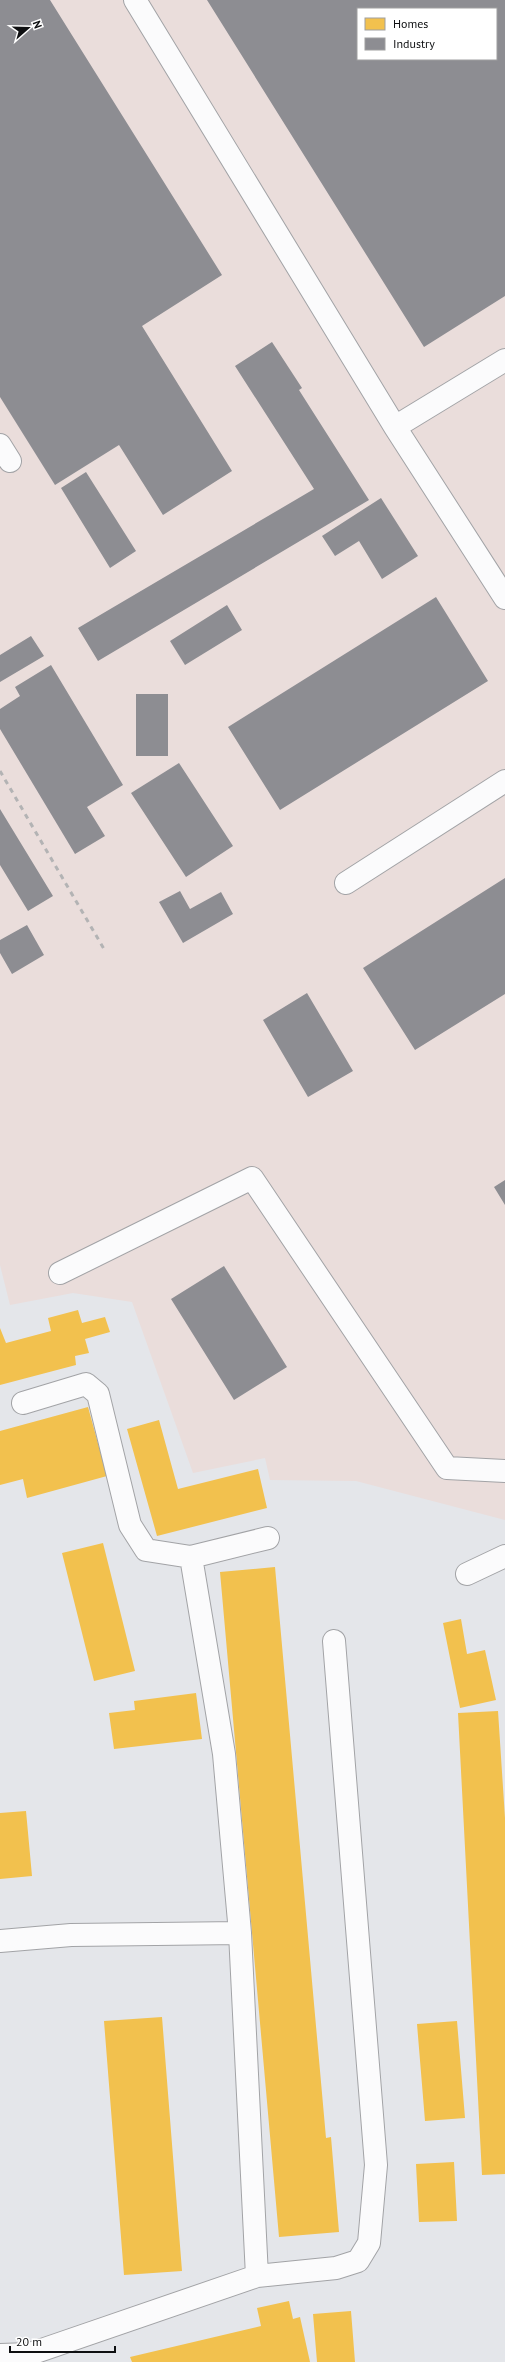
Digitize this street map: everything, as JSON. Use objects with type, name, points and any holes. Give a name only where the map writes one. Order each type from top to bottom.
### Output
[{"type":"lane","points":[[135,0],[395,427],[505,598]]},
{"type":"lane","points":[[395,427],[505,360]]},
{"type":"lane","points":[[346,883],[505,782]]},
{"type":"lane","points":[[60,1273],[252,1178],[447,1468],[505,1471]]},
{"type":"lane","points":[[23,1403],[86,1384],[98,1394],[130,1525],[146,1550],[191,1557],[268,1538]]},
{"type":"lane","points":[[467,1574],[505,1556]]},
{"type":"lane","points":[[191,1557],[224,1754],[240,1933],[256,2276]]},
{"type":"lane","points":[[0,2355],[31,2358],[256,2276],[336,2268],[358,2261],[369,2243],[376,2165],[334,1641]]},
{"type":"lane","points":[[0,1941],[71,1935],[240,1933]]},
{"type":"shaded area","points":[[0,0],[505,0],[505,1520],[356,1481],[270,1480],[265,1458],[193,1473],[132,1302],[73,1293],[10,1305],[0,1265]]},
{"type":"building: Homes","points":[[78,1310],[82,1323],[105,1317],[110,1332],[85,1339],[89,1353],[75,1356],[76,1365],[0,1385],[0,1328],[6,1343],[51,1331],[48,1318]]},
{"type":"building: Homes","points":[[88,1407],[107,1476],[27,1498],[23,1479],[0,1485],[0,1431]]},
{"type":"building: Homes","points":[[159,1420],[178,1489],[258,1469],[267,1508],[157,1536],[127,1429]]},
{"type":"building: Homes","points":[[103,1543],[135,1671],[94,1681],[62,1553]]},
{"type":"building: Homes","points":[[275,1567],[326,2138],[331,2137],[339,2232],[279,2237],[220,1572]]},
{"type":"building: Homes","points":[[461,1619],[467,1654],[485,1650],[496,1700],[460,1708],[443,1623]]},
{"type":"building: Homes","points":[[196,1693],[202,1739],[114,1749],[109,1713],[135,1710],[134,1701]]},
{"type":"building: Homes","points":[[498,1711],[505,1818],[505,2174],[482,2175],[458,1713]]},
{"type":"building: Homes","points":[[26,1811],[32,1876],[0,1879],[0,1813]]},
{"type":"building: Homes","points":[[162,2017],[182,2271],[124,2275],[104,2021]]},
{"type":"building: Homes","points":[[457,2021],[465,2118],[425,2121],[417,2024]]},
{"type":"building: Homes","points":[[454,2162],[457,2221],[419,2222],[416,2164]]},
{"type":"building: Homes","points":[[289,2301],[293,2319],[300,2317],[310,2362],[132,2362],[130,2357],[261,2326],[257,2308]]},
{"type":"building: Homes","points":[[351,2311],[355,2362],[317,2362],[313,2314]]},
{"type":"building: Industry","points":[[0,0],[50,0],[222,275],[142,326],[232,471],[163,515],[119,445],[55,485],[0,397]]},
{"type":"building: Industry","points":[[207,0],[505,0],[505,296],[424,347]]},
{"type":"building: Industry","points":[[272,342],[302,388],[299,390],[369,500],[98,661],[78,628],[314,489],[235,366]]},
{"type":"building: Industry","points":[[86,472],[136,551],[110,568],[61,488]]},
{"type":"building: Industry","points":[[381,498],[418,556],[382,579],[359,541],[335,556],[322,536]]},
{"type":"building: Industry","points":[[436,597],[488,681],[280,810],[228,727]]},
{"type":"building: Industry","points":[[227,605],[242,630],[185,665],[170,641]]},
{"type":"building: Industry","points":[[31,636],[44,656],[0,682],[0,655]]},
{"type":"building: Industry","points":[[51,665],[123,785],[87,807],[105,836],[75,854],[0,729],[0,709],[20,696],[15,687]]},
{"type":"building: Industry","points":[[136,694],[168,694],[168,756],[136,756]]},
{"type":"building: Industry","points":[[179,763],[233,846],[186,877],[131,793]]},
{"type":"building: Industry","points":[[0,809],[53,896],[28,911],[0,865]]},
{"type":"building: Industry","points":[[505,878],[505,994],[415,1050],[363,968]]},
{"type":"building: Industry","points":[[180,891],[190,909],[221,892],[233,914],[183,943],[159,902]]},
{"type":"building: Industry","points":[[27,925],[44,955],[12,974],[0,953],[0,940]]},
{"type":"building: Industry","points":[[307,993],[353,1071],[308,1097],[263,1020]]},
{"type":"building: Industry","points":[[505,1180],[505,1205],[494,1187]]},
{"type":"building: Industry","points":[[224,1266],[287,1367],[234,1400],[171,1299]]},
{"type":"railway","points":[[0,771],[104,949]]}]
